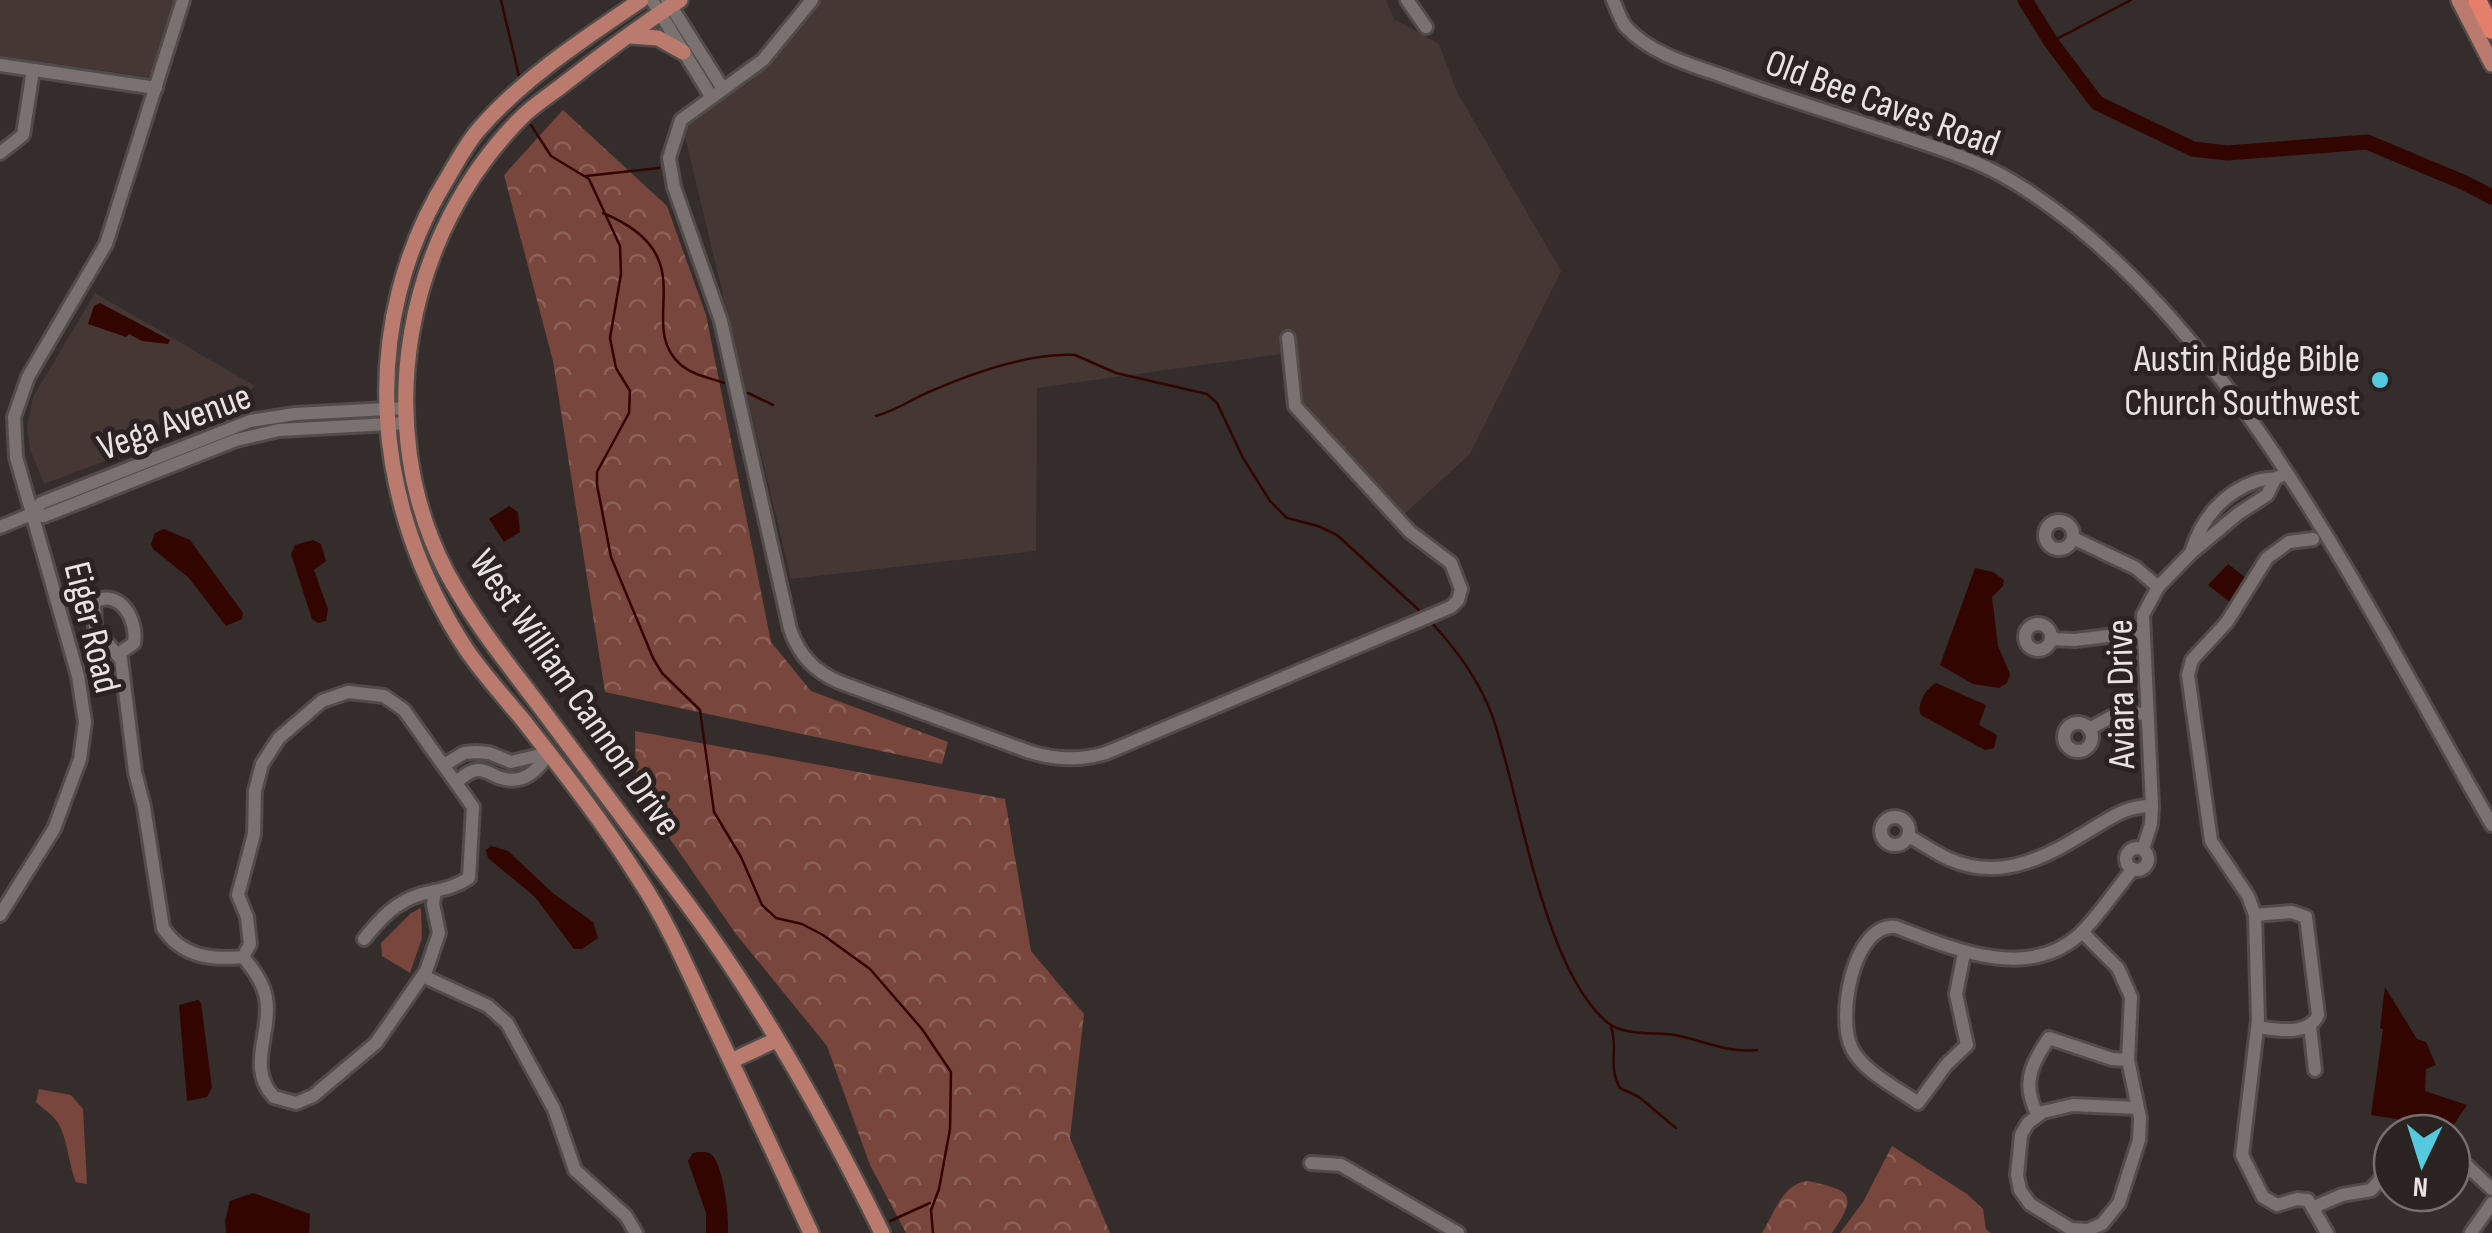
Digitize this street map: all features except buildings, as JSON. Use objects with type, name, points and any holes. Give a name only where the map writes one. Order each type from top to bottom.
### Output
[{"type":"highway","points":[[2478,0],[2492,30]]},
{"type":"main road","name":"West William Cannon Drive","points":[[641,0],[565,52],[523,87],[479,129],[463,152],[422,225],[400,285],[388,345],[386,416],[399,502],[426,577],[466,649],[549,753],[642,883],[665,923],[811,1233]]},
{"type":"main road","points":[[2458,0],[2492,64]]},
{"type":"main road","name":"West William Cannon Drive","points":[[666,4],[523,116],[480,167],[451,213],[428,266],[410,340],[407,416],[420,501],[446,570],[494,646],[689,906],[797,1072],[882,1233]]},
{"type":"main road","points":[[630,36],[666,40],[683,52]]},
{"type":"main road","points":[[463,152],[480,167]]},
{"type":"main road","points":[[549,753],[567,744]]},
{"type":"main road","points":[[731,1060],[776,1040]]},
{"type":"street","name":"Eiger Road","points":[[0,915],[54,829],[75,775],[85,734],[78,676],[16,457],[17,404],[28,377],[106,244],[183,0]]},
{"type":"street","points":[[812,0],[763,60],[690,112],[677,127],[669,158],[670,175],[722,321],[790,629],[798,650],[818,670],[840,682],[1030,752],[1074,759],[1106,753],[1455,604],[1460,594],[1455,569],[1444,556],[1410,532],[1295,406],[1288,338]]},
{"type":"street","points":[[1406,0],[1426,26]]},
{"type":"street","name":"Old Bee Caves Road","points":[[1613,0],[1625,26],[1667,56],[1939,148],[2010,180],[2074,226],[2160,304],[2212,368],[2492,825]]},
{"type":"street","points":[[666,4],[717,92]]},
{"type":"street","points":[[666,4],[683,52],[717,92]]},
{"type":"street","points":[[0,65],[32,76],[156,88]]},
{"type":"street","points":[[0,153],[23,135],[32,76]]},
{"type":"street","name":"Vega Avenue","points":[[0,527],[32,514],[41,503],[234,425],[270,416],[407,416]]},
{"type":"street","name":"Aviara Drive","points":[[2191,553],[2201,523],[2211,510],[2255,482],[2280,476]]},
{"type":"street","name":"Aviara Drive","points":[[1964,953],[1956,994],[1967,1045],[1946,1065],[1918,1103],[1859,1060],[1846,1034],[1846,1000],[1852,971],[1876,931],[1884,926],[1896,926],[1964,953],[2010,959],[2063,945],[2082,932],[2132,868],[2127,861],[2129,852],[2143,850],[2151,824],[2142,615],[2158,586],[2191,553],[2267,495],[2280,476]]},
{"type":"street","points":[[2228,499],[2239,513]]},
{"type":"street","points":[[2319,537],[2298,539],[2263,564],[2227,622],[2192,660],[2188,674],[2210,841],[2248,896],[2255,915],[2258,1027],[2242,1156],[2266,1200],[2278,1205],[2306,1199],[2327,1233]]},
{"type":"street","points":[[2072,538],[2136,568],[2158,586]]},
{"type":"street","points":[[2051,639],[2141,632]]},
{"type":"street","points":[[117,655],[121,660],[135,772],[163,928],[174,944],[195,954],[220,959],[243,957]]},
{"type":"street","points":[[243,957],[250,944],[248,918],[238,895],[254,834],[255,791],[262,764],[279,738],[322,701],[348,692],[384,696],[404,710],[473,807],[469,878],[402,901],[386,912],[364,938]]},
{"type":"street","points":[[2089,729],[2106,718],[2147,714]]},
{"type":"street","points":[[444,764],[464,753],[490,753],[512,762],[549,753]]},
{"type":"street","points":[[456,782],[481,769],[506,780],[520,779],[537,771],[549,753]]},
{"type":"street","points":[[1908,836],[1958,862],[1981,868],[2015,866],[2050,854],[2123,810],[2152,806]]},
{"type":"street","points":[[243,957],[256,972],[266,997],[261,1079],[274,1097],[296,1103],[313,1096],[376,1043],[423,976],[439,932],[433,904],[435,892]]},
{"type":"street","points":[[2255,915],[2292,912],[2307,919],[2318,1014],[2310,1026],[2315,1070]]},
{"type":"street","points":[[2082,932],[2118,968],[2131,996],[2128,1060],[2137,1108],[2139,1140],[2119,1203],[2102,1224],[2088,1230],[2060,1224],[2030,1204],[2020,1190],[2017,1175],[2022,1136],[2028,1122],[2038,1115],[2079,1104],[2137,1108]]},
{"type":"street","points":[[423,976],[488,1006],[507,1023],[554,1109],[575,1170],[626,1216],[636,1233]]},
{"type":"street","points":[[2258,1027],[2279,1030],[2310,1026]]},
{"type":"street","points":[[2038,1115],[2028,1085],[2034,1062],[2050,1038],[2112,1059],[2128,1060]]},
{"type":"street","points":[[1311,1163],[1341,1164],[1458,1233]]},
{"type":"street","points":[[2472,1170],[2492,1189]]},
{"type":"street","points":[[2314,1207],[2342,1195],[2372,1191]]},
{"type":"street","points":[[2471,1233],[2492,1204]]},
{"type":"shaded area","points":[[0,0],[176,0],[152,75],[147,77],[0,56]]},
{"type":"shaded area","points":[[807,0],[1386,0],[1394,19],[1439,44],[1456,90],[1561,271],[1470,454],[1398,520],[1294,402],[1288,353],[1037,388],[1036,551],[791,579],[681,120],[750,70]]},
{"type":"shaded area","points":[[95,293],[255,386],[216,419],[44,484],[30,449],[27,426],[33,397]]},
{"type":"shaded area","points":[[100,303],[170,340],[168,344],[142,341],[129,334],[126,337],[88,324],[94,306]]},
{"type":"shaded area","points":[[509,506],[518,512],[520,532],[504,542],[489,519]]},
{"type":"shaded area","points":[[164,529],[190,540],[243,613],[242,619],[226,626],[188,577],[153,549],[155,533]]},
{"type":"shaded area","points":[[313,540],[321,544],[326,561],[314,570],[328,609],[326,621],[318,623],[312,619],[291,554],[295,545]]},
{"type":"shaded area","points":[[2228,564],[2246,578],[2231,603],[2208,585]]},
{"type":"shaded area","points":[[1975,568],[1993,572],[2004,580],[1992,597],[1998,646],[2010,674],[2007,683],[1999,688],[1973,684],[1940,665]]},
{"type":"shaded area","points":[[1936,683],[1986,705],[1979,725],[1997,735],[1994,748],[1985,750],[1921,715],[1923,697]]},
{"type":"shaded area","points":[[491,846],[508,851],[554,894],[593,922],[598,938],[582,949],[574,949],[535,897],[488,858],[486,850]]},
{"type":"shaded area","points":[[2385,987],[2417,1039],[2426,1042],[2436,1065],[2426,1069],[2425,1091],[2467,1105],[2462,1113],[2371,1115],[2383,1029],[2380,1028]]},
{"type":"shaded area","points":[[198,1000],[212,1088],[207,1097],[187,1101],[179,1005]]},
{"type":"shaded area","points":[[707,1152],[718,1164],[728,1233],[706,1233],[706,1213],[688,1161],[693,1153]]},
{"type":"shaded area","points":[[253,1193],[310,1214],[309,1233],[226,1233],[230,1201]]},
{"type":"green space","points":[[563,110],[667,206],[706,315],[771,642],[811,691],[948,742],[942,764],[605,692],[553,361],[504,175]]},
{"type":"green space","points":[[635,731],[1005,799],[1031,951],[1084,1014],[1070,1138],[1110,1233],[906,1233],[870,1165],[827,1046],[736,934],[636,790]]},
{"type":"green space","points":[[421,908],[422,938],[410,973],[382,956],[381,943]]},
{"type":"green space","points":[[39,1089],[71,1095],[83,1109],[87,1184],[76,1182],[59,1125],[36,1102]]},
{"type":"green space","points":[[1892,1146],[1967,1194],[1983,1209],[1986,1229],[1991,1233],[1840,1233],[1863,1202]]},
{"type":"green space","points":[[1808,1181],[1833,1187],[1846,1195],[1846,1209],[1832,1233],[1762,1233],[1786,1193]]},
{"type":"waterway","points":[[501,0],[519,76]]},
{"type":"waterway","points":[[2025,0],[2097,103],[2193,149],[2227,153],[2367,142],[2492,197]]},
{"type":"waterway","points":[[2051,42],[2131,0]]},
{"type":"waterway","points":[[531,125],[551,156],[589,179],[620,246],[621,274],[610,338],[616,368],[630,391],[629,413],[597,472],[611,557],[653,658],[662,673],[700,710],[714,812],[741,857],[762,905],[776,918],[802,924],[823,935],[870,969],[922,1029],[951,1072],[950,1129],[931,1210],[933,1233]]},
{"type":"waterway","points":[[586,176],[659,168]]},
{"type":"waterway","points":[[603,213],[635,230],[653,249],[662,269],[663,330],[668,348],[681,365],[724,383]]},
{"type":"waterway","points":[[876,416],[976,373],[1056,355],[1075,355],[1116,373],[1207,394],[1217,403],[1243,458],[1270,501],[1287,518],[1337,535],[1422,613]]},
{"type":"waterway","points":[[748,393],[773,405]]},
{"type":"waterway","points":[[1431,622],[1467,667],[1488,704],[1550,924],[1585,997],[1608,1023],[1623,1030],[1675,1035],[1735,1050],[1757,1050]]},
{"type":"waterway","points":[[1611,1027],[1614,1071],[1620,1088],[1639,1097],[1676,1128]]},
{"type":"waterway","points":[[890,1221],[930,1203]]},
{"type":"place","name":"Austin Ridge Bible Church Southwest","points":[[2380,380]]}]
